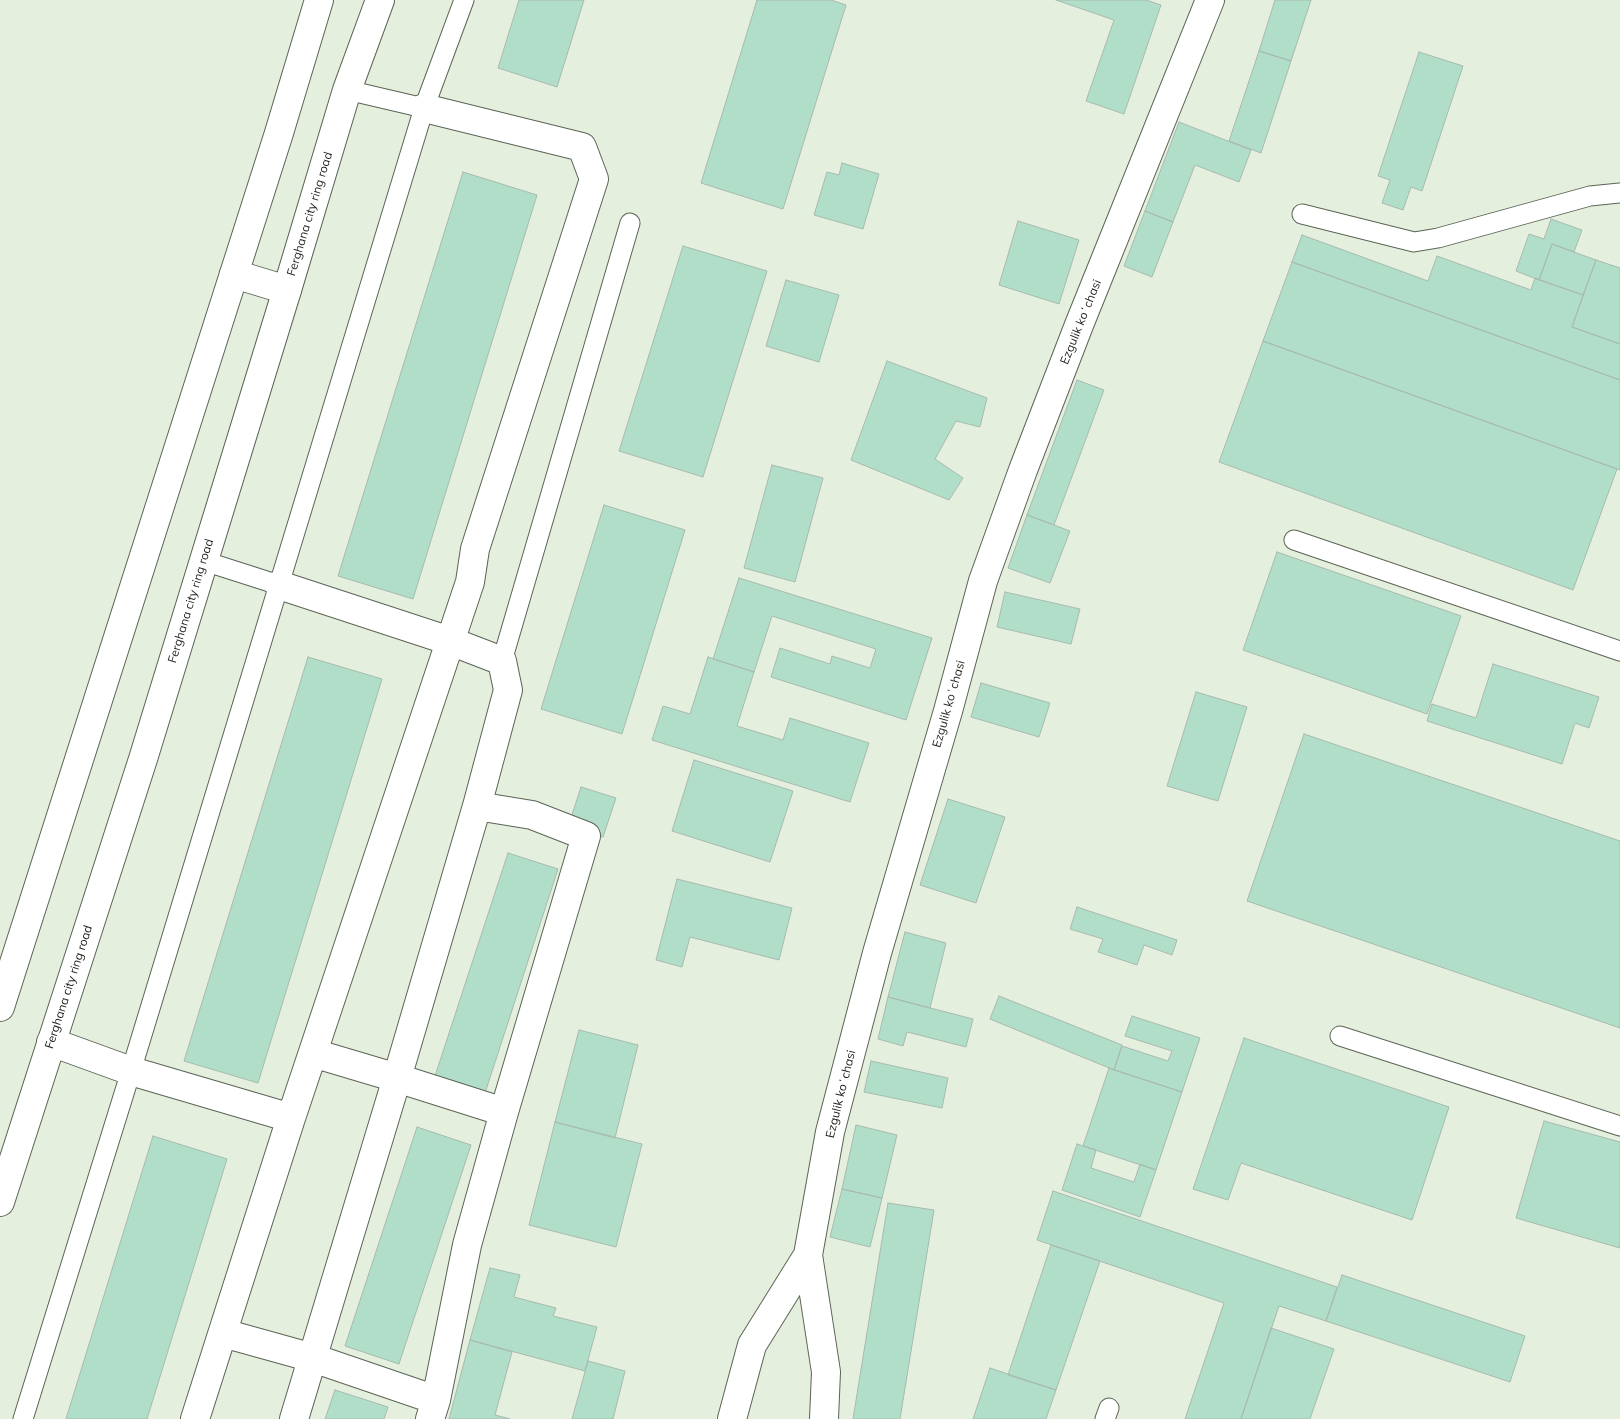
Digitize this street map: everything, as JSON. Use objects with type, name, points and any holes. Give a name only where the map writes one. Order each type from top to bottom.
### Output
[{"type":"main road","points":[[0,1007],[234,274],[319,0]]},
{"type":"main road","name":"Ferghana city ring road","points":[[0,1202],[143,759],[347,90],[380,0]]},
{"type":"main road","name":"Ezgulik koʻchasi","points":[[732,1419],[752,1345],[808,1255],[833,1122],[877,953],[948,711],[983,581],[1023,470],[1079,325],[1210,0]]},
{"type":"main road","points":[[194,1419],[291,1118],[470,582],[475,549],[594,179],[582,148],[424,108]]},
{"type":"main road","points":[[234,274],[287,290]]},
{"type":"main road","points":[[279,584],[450,641],[502,661],[508,690],[477,806],[398,1078],[294,1419]]},
{"type":"main road","points":[[223,1333],[313,1358],[433,1410],[467,1245],[504,1112],[586,836],[532,815],[477,806]]},
{"type":"main road","points":[[51,1042],[131,1071],[291,1118]]},
{"type":"main road","points":[[313,1054],[398,1078],[504,1112]]},
{"type":"main road","points":[[808,1255],[826,1372],[824,1419]]},
{"type":"lane","points":[[22,1419],[131,1071],[424,108],[464,0]]},
{"type":"lane","points":[[347,90],[424,108]]},
{"type":"lane","points":[[1302,214],[1414,242],[1438,238],[1590,196],[1620,193]]},
{"type":"lane","points":[[502,661],[630,223]]},
{"type":"lane","points":[[1294,540],[1620,652]]},
{"type":"lane","points":[[204,561],[279,584]]},
{"type":"lane","points":[[1340,1036],[1620,1126]]},
{"type":"building","points":[[519,0],[584,0],[557,87],[498,68]]},
{"type":"building","points":[[757,0],[831,0],[846,5],[783,209],[701,183]]},
{"type":"building","points":[[1056,0],[1146,0],[1161,5],[1124,114],[1086,101],[1114,20]]},
{"type":"building","points":[[1275,0],[1311,0],[1291,61],[1259,51]]},
{"type":"building","points":[[1259,51],[1291,61],[1261,153],[1229,141]]},
{"type":"building","points":[[1419,52],[1463,66],[1422,191],[1411,187],[1403,210],[1382,203],[1390,180],[1378,176]]},
{"type":"building","points":[[1179,122],[1251,150],[1239,182],[1195,165],[1173,222],[1145,211]]},
{"type":"building","points":[[842,163],[879,174],[863,229],[814,215],[827,172],[839,175]]},
{"type":"building","points":[[463,172],[537,195],[413,599],[338,576]]},
{"type":"building","points":[[1145,211],[1173,222],[1152,277],[1124,266]]},
{"type":"building","points":[[1551,219],[1582,230],[1574,252],[1552,244],[1539,280],[1516,271],[1529,234],[1544,239]]},
{"type":"building","points":[[1018,221],[1079,240],[1059,304],[999,285]]},
{"type":"building","points":[[1302,235],[1428,281],[1437,256],[1531,290],[1535,278],[1583,295],[1572,327],[1620,344],[1620,380],[1292,262]]},
{"type":"building","points":[[1552,244],[1596,260],[1583,295],[1539,280]]},
{"type":"building","points":[[683,246],[767,271],[703,477],[619,451]]},
{"type":"building","points":[[1596,260],[1620,268],[1620,344],[1572,327]]},
{"type":"building","points":[[1292,262],[1620,380],[1620,470],[1263,341]]},
{"type":"building","points":[[786,280],[839,295],[819,362],[766,346]]},
{"type":"building","points":[[1263,341],[1617,469],[1573,590],[1219,462]]},
{"type":"building","points":[[887,361],[987,398],[980,427],[956,421],[935,459],[963,478],[949,500],[851,460]]},
{"type":"building","points":[[1077,380],[1104,390],[1054,525],[1027,515]]},
{"type":"building","points":[[772,465],[823,478],[795,582],[744,568]]},
{"type":"building","points":[[604,505],[685,530],[622,734],[541,709]]},
{"type":"building","points":[[1027,515],[1070,531],[1050,583],[1008,568]]},
{"type":"building","points":[[1277,552],[1461,616],[1427,714],[1243,650]]},
{"type":"building","points":[[739,578],[932,638],[906,720],[771,677],[780,648],[830,664],[832,656],[870,668],[876,649],[772,616],[754,672],[713,659]]},
{"type":"building","points":[[1005,592],[1080,609],[1071,644],[997,627]]},
{"type":"building","points":[[308,657],[382,679],[258,1083],[184,1061]]},
{"type":"building","points":[[708,657],[754,672],[737,726],[783,740],[790,718],[869,743],[850,802],[652,740],[663,706],[690,714]]},
{"type":"building","points":[[1493,664],[1599,697],[1589,728],[1575,723],[1562,764],[1427,721],[1432,704],[1476,718]]},
{"type":"building","points":[[981,683],[1050,703],[1039,737],[971,717]]},
{"type":"building","points":[[1196,692],[1247,707],[1218,801],[1167,786]]},
{"type":"building","points":[[1304,734],[1620,841],[1620,1028],[1247,901]]},
{"type":"building","points":[[694,760],[793,791],[770,862],[672,831]]},
{"type":"building","points":[[581,787],[616,798],[603,837],[568,827]]},
{"type":"building","points":[[948,799],[1005,817],[976,903],[920,885]]},
{"type":"building","points":[[508,853],[558,869],[485,1093],[435,1076]]},
{"type":"building","points":[[677,879],[792,908],[779,960],[690,937],[682,967],[656,960]]},
{"type":"building","points":[[1077,907],[1177,940],[1172,955],[1144,945],[1137,965],[1098,952],[1103,939],[1070,929]]},
{"type":"building","points":[[905,932],[946,943],[930,1008],[888,997]]},
{"type":"building","points":[[999,996],[1122,1045],[1114,1070],[990,1019]]},
{"type":"building","points":[[888,997],[973,1019],[966,1047],[907,1032],[903,1046],[878,1039]]},
{"type":"building","points":[[1132,1016],[1200,1038],[1182,1092],[1114,1070],[1122,1046],[1168,1061],[1172,1051],[1125,1036]]},
{"type":"building","points":[[579,1030],[638,1045],[615,1138],[555,1122]]},
{"type":"building","points":[[1244,1038],[1449,1107],[1412,1220],[1241,1163],[1228,1200],[1193,1189]]},
{"type":"building","points":[[871,1061],[948,1078],[942,1108],[864,1092]]},
{"type":"building","points":[[1109,1068],[1182,1092],[1156,1170],[1083,1146]]},
{"type":"building","points":[[1544,1121],[1620,1142],[1620,1248],[1516,1218]]},
{"type":"building","points":[[555,1122],[642,1144],[616,1247],[529,1225]]},
{"type":"building","points":[[856,1125],[897,1135],[882,1198],[842,1189]]},
{"type":"building","points":[[417,1127],[471,1145],[399,1364],[345,1346]]},
{"type":"building","points":[[153,1136],[227,1159],[147,1419],[66,1419]]},
{"type":"building","points":[[1077,1144],[1096,1150],[1091,1168],[1134,1182],[1140,1164],[1156,1170],[1140,1217],[1062,1190]]},
{"type":"building","points":[[842,1189],[882,1198],[870,1247],[830,1237]]},
{"type":"building","points":[[1053,1191],[1337,1287],[1326,1321],[1279,1306],[1241,1419],[1185,1419],[1224,1303],[1037,1240]]},
{"type":"building","points":[[888,1203],[934,1210],[900,1419],[853,1419]]},
{"type":"building","points":[[1051,1245],[1100,1261],[1056,1390],[1008,1375]]},
{"type":"building","points":[[490,1268],[520,1275],[514,1297],[556,1308],[553,1316],[597,1327],[585,1371],[470,1340]]},
{"type":"building","points":[[1342,1275],[1525,1336],[1510,1382],[1326,1321]]},
{"type":"building","points":[[1271,1328],[1334,1349],[1310,1419],[1241,1419]]},
{"type":"building","points":[[470,1340],[512,1352],[495,1415],[510,1419],[449,1419]]},
{"type":"building","points":[[588,1361],[625,1371],[613,1419],[572,1419]]},
{"type":"building","points":[[990,1368],[1056,1390],[1046,1419],[973,1419]]},
{"type":"building","points":[[335,1390],[388,1407],[384,1419],[325,1419]]}]
